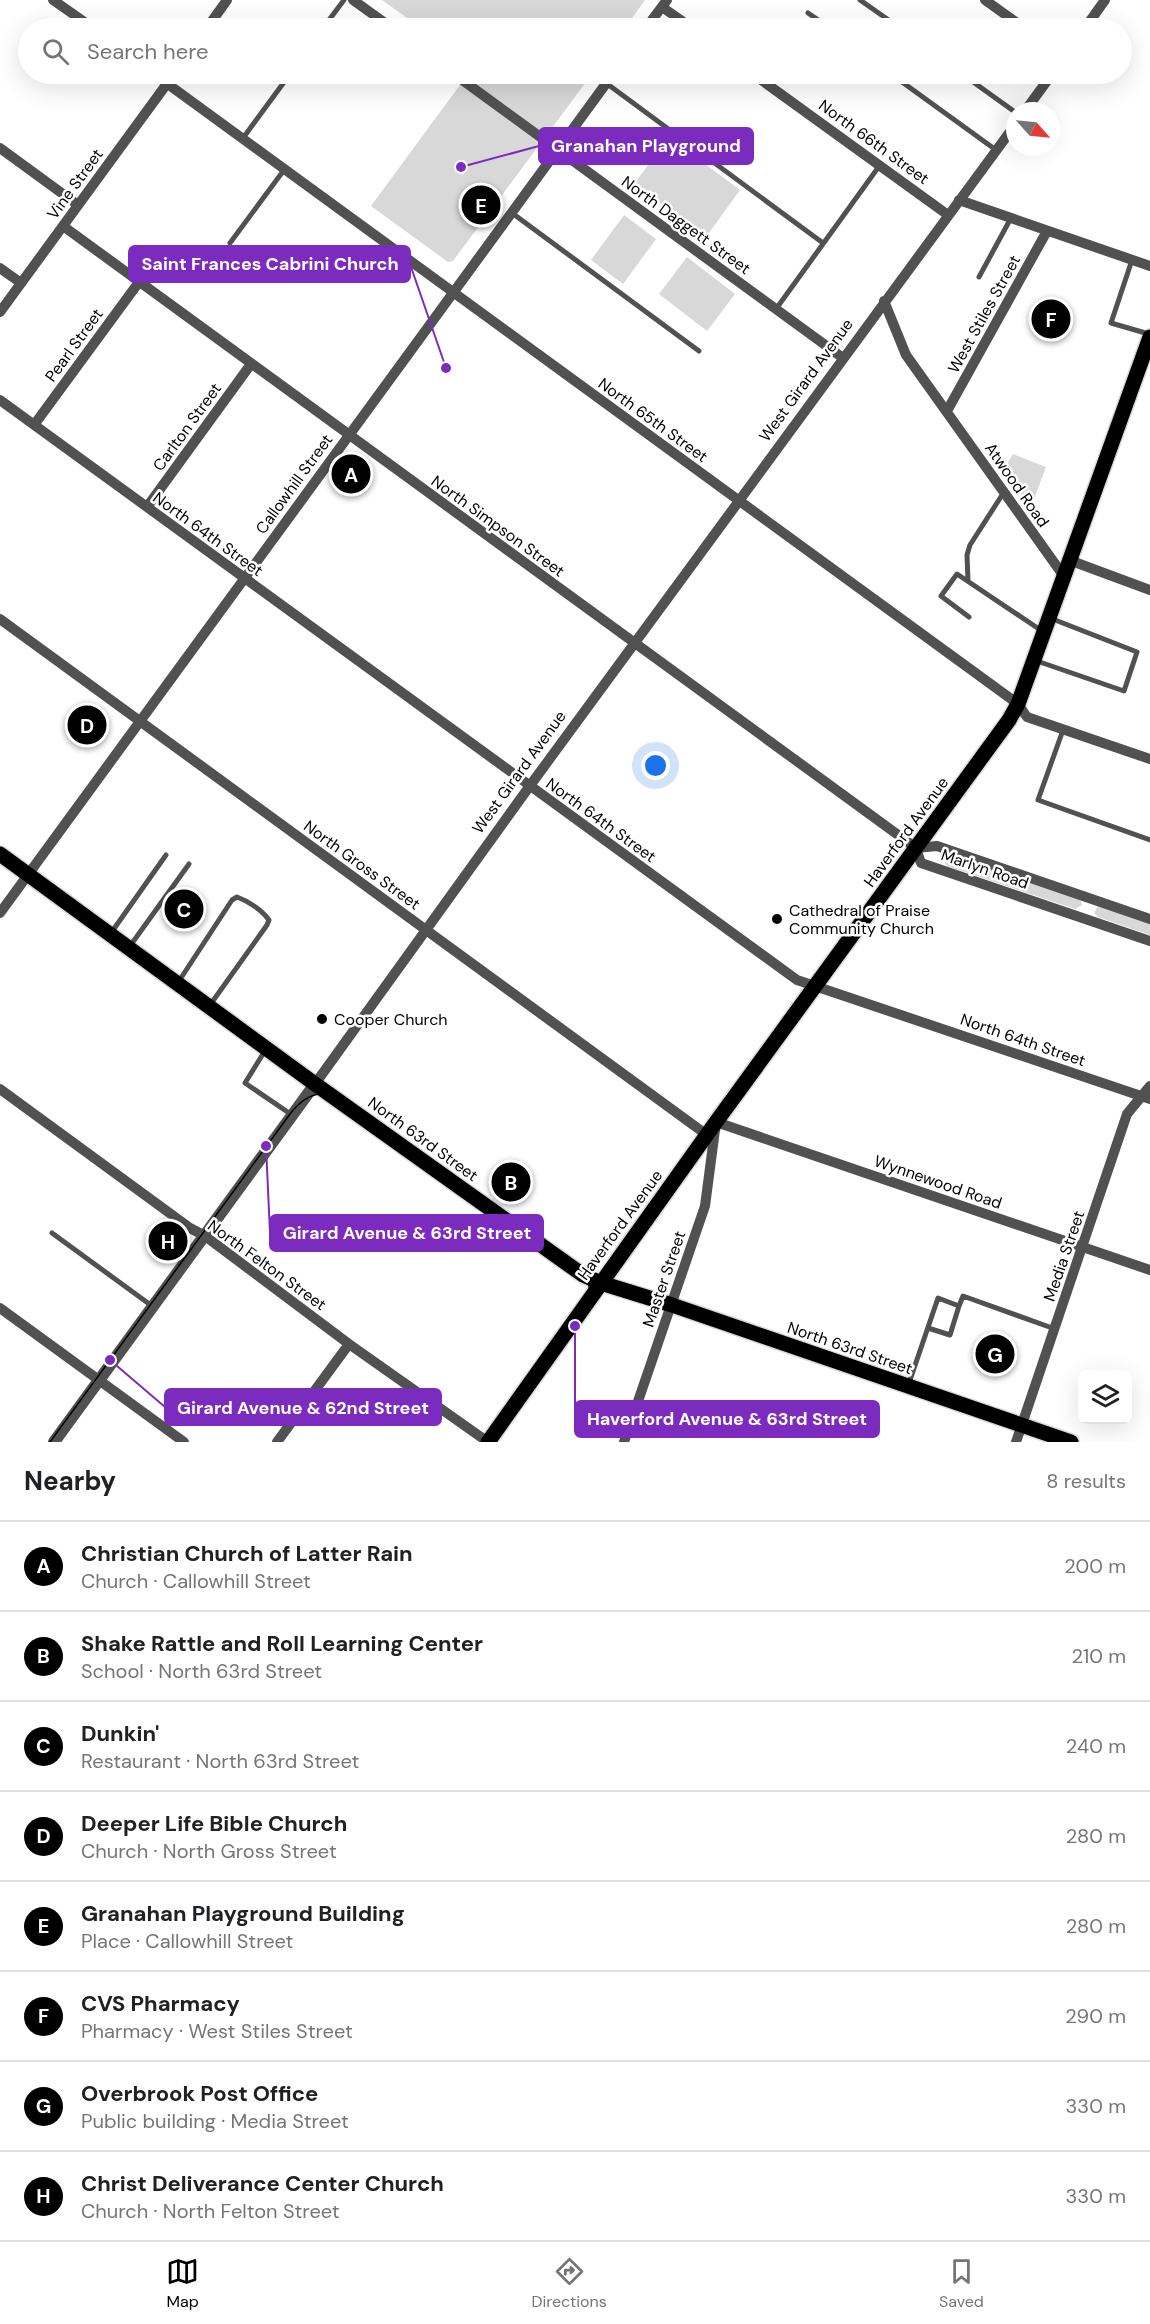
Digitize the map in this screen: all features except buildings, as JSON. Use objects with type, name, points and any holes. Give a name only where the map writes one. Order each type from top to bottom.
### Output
[{"type":"main road","name":"Haverford Avenue","points":[[488,1442],[716,1122],[1009,720],[1018,704],[1150,336]]},
{"type":"main road","name":"North 63rd Street","points":[[0,854],[566,1265],[601,1283],[672,1305],[1071,1442]]},
{"type":"street","points":[[53,0],[79,18]]},
{"type":"street","points":[[214,18],[227,0]]},
{"type":"street","points":[[353,0],[378,18]]},
{"type":"street","points":[[985,0],[1010,18]]},
{"type":"street","points":[[1092,18],[1105,0]]},
{"type":"street","points":[[653,18],[664,3],[681,18]]},
{"type":"street","name":"Vine Street","points":[[0,312],[166,84]]},
{"type":"street","name":"North 65th Street","points":[[177,84],[285,169],[1018,704],[1028,717],[1150,759]]},
{"type":"street","name":"North Daggett Street","points":[[468,84],[843,358]]},
{"type":"street","name":"Callowhill Street","points":[[0,913],[605,84]]},
{"type":"street","name":"North 66th Street","points":[[767,84],[948,214]]},
{"type":"street","points":[[1032,102],[1045,84]]},
{"type":"street","name":"West Girard Avenue","points":[[54,1442],[634,643],[1006,137]]},
{"type":"street","points":[[0,148],[78,205]]},
{"type":"street","points":[[959,200],[1150,266]]},
{"type":"street","name":"North Simpson Street","points":[[63,226],[916,848]]},
{"type":"street","name":"West Stiles Street","points":[[947,411],[1047,231]]},
{"type":"street","points":[[0,267],[21,283]]},
{"type":"street","name":"Pearl Street","points":[[34,425],[139,282]]},
{"type":"street","points":[[884,301],[906,355],[947,411]]},
{"type":"street","name":"Carlton Street","points":[[147,507],[251,364]]},
{"type":"street","name":"North 64th Street","points":[[0,400],[797,980],[1146,1097]]},
{"type":"street","name":"Atwood Road","points":[[947,411],[1063,575]]},
{"type":"street","points":[[1069,560],[1150,590]]},
{"type":"street","name":"North Gross Street","points":[[0,619],[707,1135]]},
{"type":"street","name":"Marlyn Road","points":[[1150,919],[937,846],[916,848],[921,863],[1150,941]]},
{"type":"street","points":[[1085,919],[1092,899]]},
{"type":"street","name":"Media Street","points":[[1016,1442],[1127,1114],[1146,1097],[1150,1086]]},
{"type":"street","name":"North Felton Street","points":[[0,1089],[488,1442]]},
{"type":"street","name":"Wynnewood Road","points":[[716,1122],[1150,1270]]},
{"type":"street","name":"Master Street","points":[[624,1442],[705,1206],[716,1122]]},
{"type":"street","points":[[0,1308],[184,1442]]},
{"type":"street","points":[[277,1442],[350,1344]]},
{"type":"lane","points":[[330,18],[344,0]]},
{"type":"lane","points":[[860,0],[886,18]]},
{"type":"lane","points":[[808,13],[815,18]]},
{"type":"lane","points":[[243,138],[283,84]]},
{"type":"lane","points":[[607,84],[823,243]]},
{"type":"lane","points":[[905,84],[996,150]]},
{"type":"lane","points":[[976,84],[1006,106]]},
{"type":"lane","points":[[776,309],[880,165]]},
{"type":"lane","points":[[230,243],[285,169]]},
{"type":"lane","points":[[511,213],[699,351]]},
{"type":"lane","points":[[979,277],[1011,218]]},
{"type":"lane","points":[[1132,260],[1111,323],[1150,336]]},
{"type":"lane","points":[[968,581],[967,555],[970,545],[1004,492]]},
{"type":"lane","points":[[969,617],[941,596],[957,574],[1046,625],[1137,652],[1124,691],[1033,660]]},
{"type":"lane","points":[[1063,729],[1038,800],[1150,840]]},
{"type":"lane","points":[[110,934],[166,855]]},
{"type":"lane","points":[[129,948],[189,864]]},
{"type":"lane","points":[[177,983],[232,900],[237,897],[242,899],[264,914],[269,920],[267,925],[209,1006]]},
{"type":"lane","points":[[267,1048],[245,1083],[292,1115]]},
{"type":"lane","points":[[52,1233],[153,1307]]},
{"type":"lane","points":[[928,1328],[950,1335],[963,1296],[1055,1329]]},
{"type":"lane","points":[[908,1386],[938,1298],[959,1306]]},
{"type":"shaded area","points":[[382,0],[645,0],[632,18],[407,18]]},
{"type":"shaded area","points":[[461,84],[585,84],[453,261],[448,262],[371,206]]},
{"type":"shaded area","points":[[669,137],[740,190],[706,237],[634,184]]},
{"type":"shaded area","points":[[624,215],[656,239],[623,284],[591,260]]},
{"type":"shaded area","points":[[687,257],[735,294],[707,331],[659,294]]},
{"type":"shaded area","points":[[1013,454],[1046,467],[1031,507],[1003,471]]},
{"type":"shaded area","points":[[947,855],[1080,899],[1082,905],[1075,909],[947,866],[943,859]]},
{"type":"shaded area","points":[[1098,906],[1150,922],[1150,935],[1098,917],[1094,913]]},
{"type":"tram line","points":[[50,1442],[290,1114],[306,1099],[324,1093],[338,1096],[570,1263],[587,1281],[590,1292],[583,1315],[493,1442]]},
{"type":"place","name":"Granahan Playground","points":[[461,167]]},
{"type":"place","name":"Granahan Playground Building","points":[[481,205]]},
{"type":"place","name":"CVS Pharmacy","points":[[1051,319]]},
{"type":"place","name":"Saint Frances Cabrini Church","points":[[446,368]]},
{"type":"place","name":"Christian Church of Latter Rain","points":[[351,474]]},
{"type":"place","name":"Deeper Life Bible Church","points":[[87,725]]},
{"type":"place","name":"Dunkin'","points":[[184,909]]},
{"type":"place","name":"Cathedral of Praise Community Church","points":[[777,919]]},
{"type":"place","name":"Cooper Church","points":[[322,1019]]},
{"type":"place","name":"Girard Avenue & 63rd Street","points":[[266,1146]]},
{"type":"place","name":"Shake Rattle and Roll Learning Center","points":[[511,1182]]},
{"type":"place","name":"Christ Deliverance Center Church","points":[[168,1241]]},
{"type":"place","name":"Haverford Avenue & 63rd Street","points":[[575,1326]]},
{"type":"place","name":"Overbrook Post Office","points":[[995,1354]]},
{"type":"place","name":"Girard Avenue & 62nd Street","points":[[110,1360]]}]
